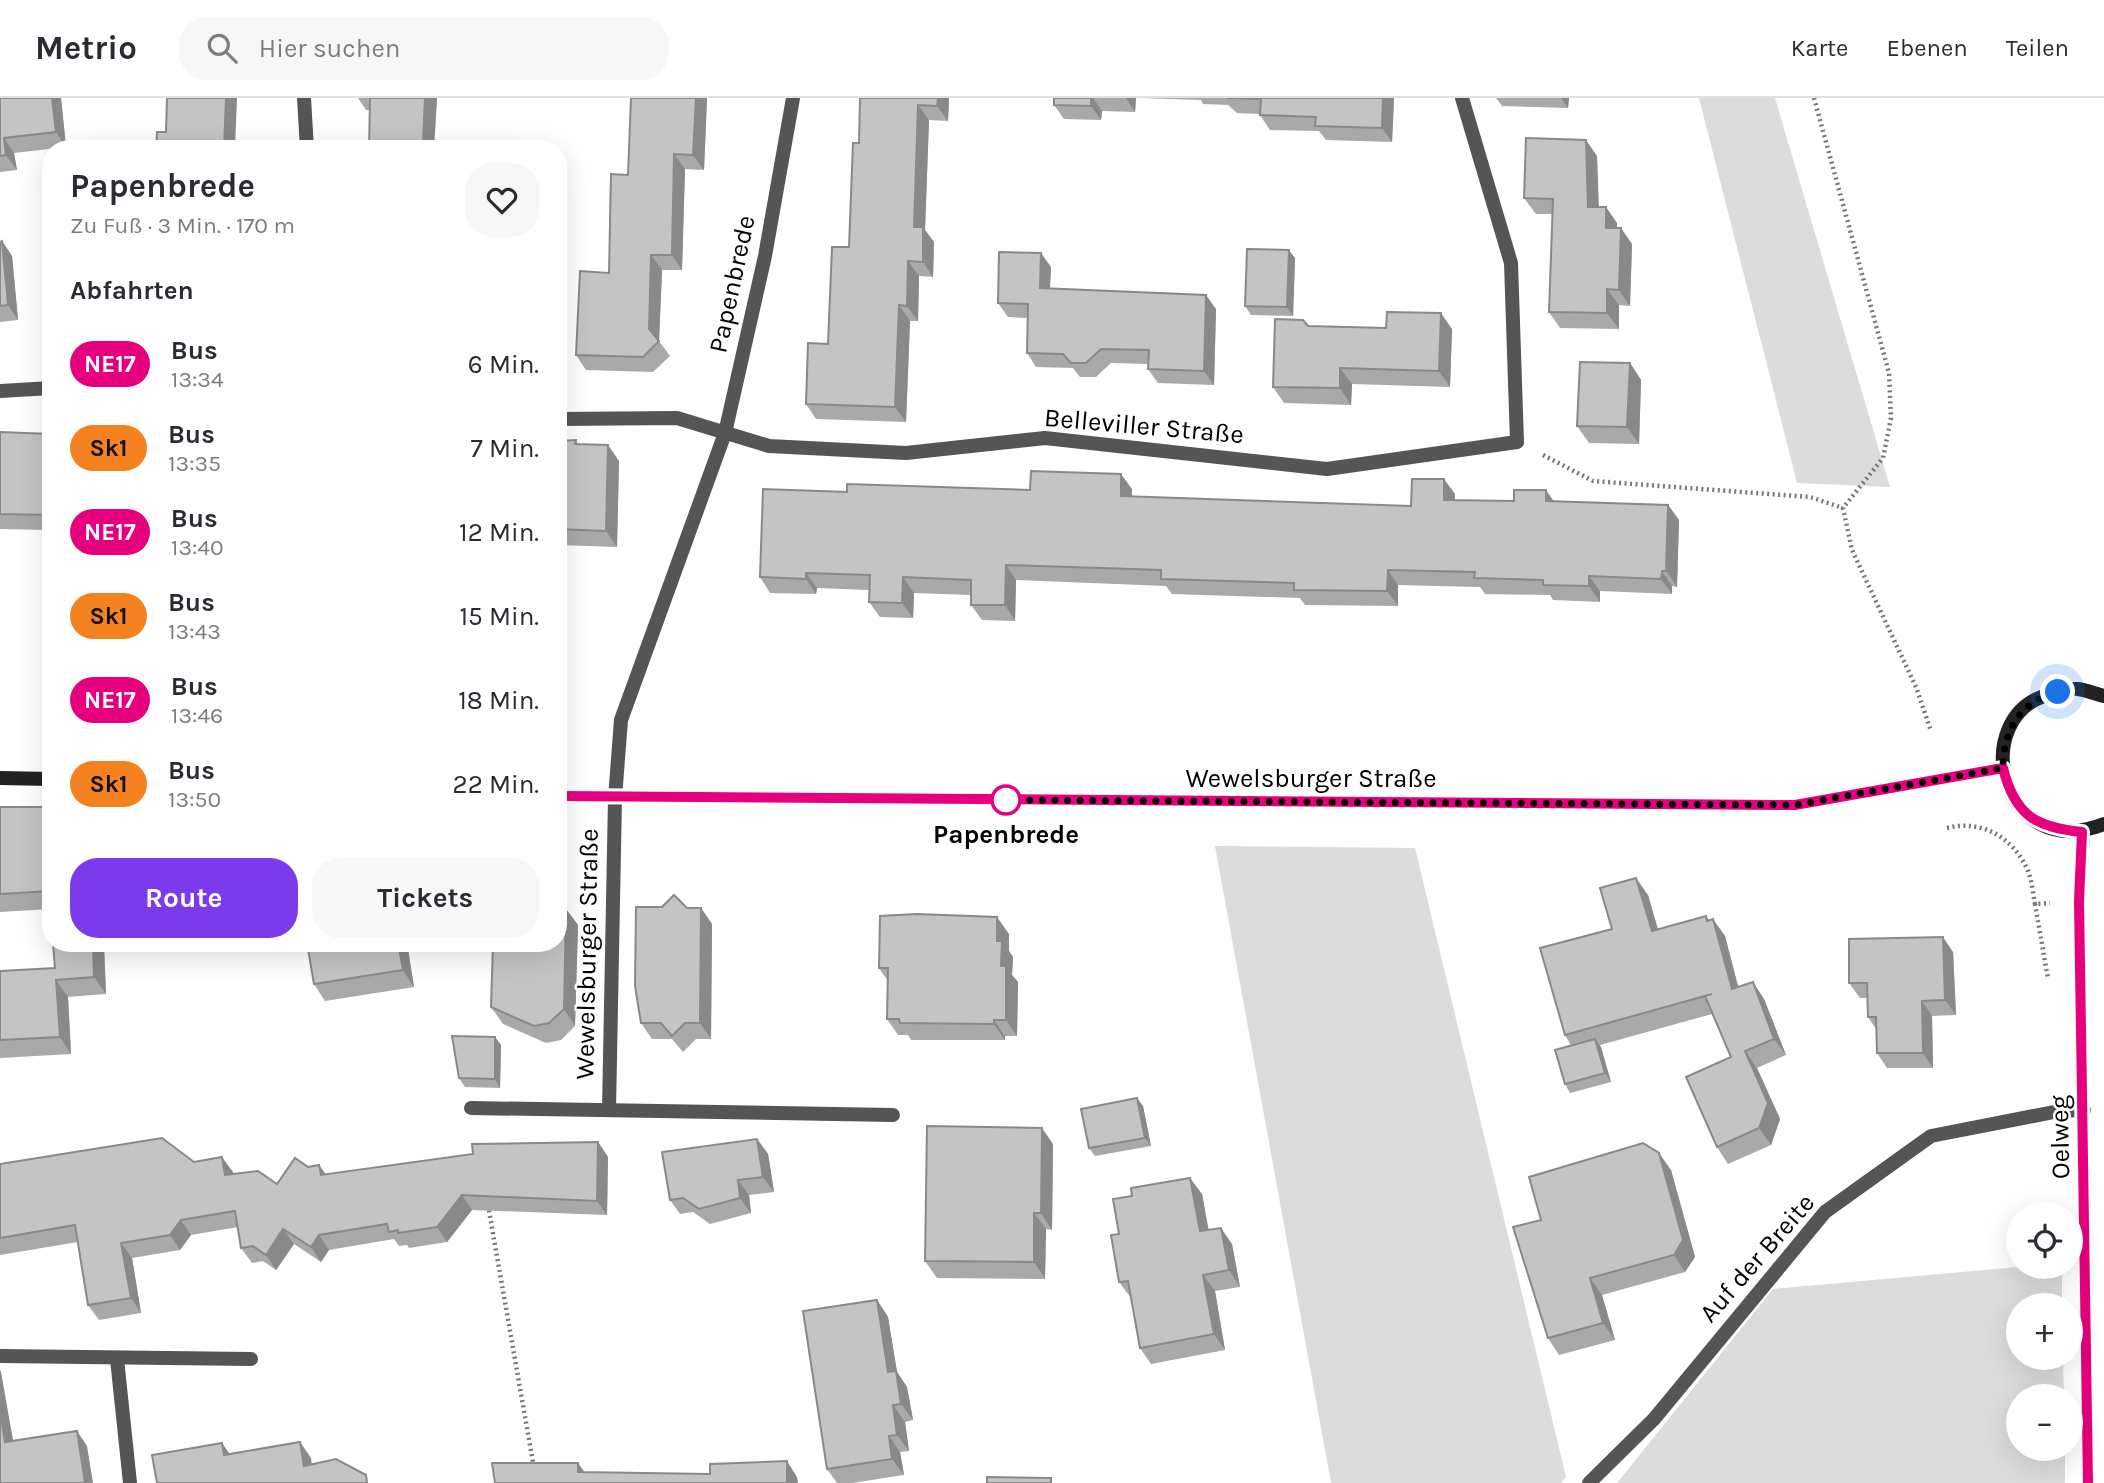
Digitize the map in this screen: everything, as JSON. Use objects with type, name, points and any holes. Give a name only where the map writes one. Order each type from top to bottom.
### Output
[{"type":"main road","points":[[2104,696],[2075,688],[2041,696],[2021,712],[2011,725],[2003,749],[2003,768],[2009,792],[2037,823],[2052,829],[2082,832],[2104,824]]},
{"type":"main road","name":"Wewelsburger Straße","points":[[567,796],[1795,805],[2003,768]]},
{"type":"main road","points":[[0,778],[42,779]]},
{"type":"street","points":[[304,98],[306,140]]},
{"type":"street","name":"Papenbrede","points":[[615,798],[621,720],[724,433],[765,256],[793,98]]},
{"type":"street","points":[[1462,98],[1511,263],[1517,442]]},
{"type":"street","points":[[0,391],[42,389]]},
{"type":"street","name":"Belleviller Straße","points":[[567,419],[677,418],[769,446],[906,453],[1045,438],[1327,469],[1517,442]]},
{"type":"street","name":"Wewelsburger Straße","points":[[609,1110],[615,798]]},
{"type":"street","name":"Oelweg","points":[[2082,832],[2079,901],[2088,1483]]},
{"type":"street","name":"Wewelsburger Straße","points":[[471,1108],[893,1115]]},
{"type":"street","name":"Auf der Breite","points":[[1589,1483],[1654,1419],[1825,1212],[1931,1136],[2059,1111],[2084,1110]]},
{"type":"street","points":[[0,1356],[251,1359]]},
{"type":"street","points":[[117,1359],[130,1483]]},
{"type":"path","points":[[1814,98],[1889,373],[1892,418],[1883,457],[1843,508]]},
{"type":"path","points":[[1517,442],[1593,481],[1810,497],[1843,508]]},
{"type":"path","points":[[1843,508],[1852,550],[1916,687],[1931,731]]},
{"type":"path","points":[[1947,828],[1974,824],[2004,839],[2028,871],[2035,904],[2079,901]]},
{"type":"path","points":[[488,1202],[535,1470]]},
{"type":"shaded area","points":[[1699,98],[1775,98],[1890,487],[1797,483]]},
{"type":"shaded area","points":[[1215,846],[1415,848],[1566,1477],[1561,1483],[1331,1483]]},
{"type":"shaded area","points":[[2006,1268],[2006,1279],[2062,1279],[2062,1293],[2006,1293],[2006,1370],[2063,1370],[2064,1384],[2006,1384],[2006,1461],[2065,1461],[2065,1483],[1617,1483],[1773,1289]]},
{"type":"building","points":[[0,98],[52,98],[56,132],[4,138],[6,155],[0,156]]},
{"type":"building","points":[[167,98],[226,98],[224,140],[157,140],[157,132],[166,132]]},
{"type":"building","points":[[370,98],[425,98],[423,140],[369,140]]},
{"type":"building","points":[[631,98],[696,98],[693,155],[674,154],[672,255],[651,255],[649,329],[659,341],[643,357],[576,355],[580,271],[609,273],[611,174],[628,175]]},
{"type":"building","points":[[860,98],[938,98],[937,106],[918,105],[914,227],[923,227],[923,262],[908,261],[907,306],[899,305],[895,407],[806,404],[808,343],[828,344],[832,247],[849,247],[853,143],[859,143]]},
{"type":"building","points":[[1054,98],[1091,98],[1091,106],[1054,105]]},
{"type":"building","points":[[1227,98],[1383,98],[1382,128],[1315,126],[1316,117],[1260,115],[1261,99]]},
{"type":"building","points":[[1526,138],[1586,140],[1588,207],[1606,207],[1606,228],[1621,228],[1619,290],[1607,289],[1607,313],[1549,312],[1553,199],[1524,198]]},
{"type":"building","points":[[2,241],[8,305],[0,306],[0,242]]},
{"type":"building","points":[[1247,249],[1289,250],[1287,307],[1245,306]]},
{"type":"building","points":[[999,252],[1041,253],[1040,288],[1206,295],[1204,371],[1148,369],[1149,350],[1101,349],[1086,363],[1071,363],[1063,354],[1027,353],[1028,304],[998,303]]},
{"type":"building","points":[[1387,312],[1441,313],[1439,371],[1340,368],[1340,388],[1273,387],[1275,319],[1303,320],[1308,326],[1386,328]]},
{"type":"building","points":[[1580,362],[1630,363],[1627,427],[1577,426]]},
{"type":"building","points":[[0,432],[42,434],[42,515],[0,514]]},
{"type":"building","points":[[567,440],[576,440],[575,444],[608,445],[606,531],[567,529]]},
{"type":"building","points":[[1031,471],[1121,474],[1121,496],[1411,506],[1412,479],[1444,479],[1444,500],[1514,501],[1514,490],[1546,490],[1546,501],[1668,505],[1666,571],[1662,571],[1661,579],[1589,576],[1589,586],[1543,585],[1543,580],[1474,578],[1475,572],[1388,570],[1387,591],[1294,590],[1294,583],[1161,579],[1161,570],[1006,565],[1005,605],[971,605],[971,580],[903,577],[902,603],[869,602],[870,575],[806,573],[806,579],[760,577],[763,489],[847,492],[847,484],[1030,490]]},
{"type":"building","points":[[0,807],[42,807],[42,891],[0,894]]},
{"type":"building","points":[[1636,878],[1652,931],[1706,916],[1707,921],[1713,919],[1732,989],[1753,982],[1774,1039],[1745,1051],[1768,1103],[1759,1128],[1717,1147],[1686,1077],[1731,1057],[1705,996],[1712,994],[1565,1035],[1540,948],[1612,929],[1600,888]]},
{"type":"building","points":[[674,895],[687,908],[701,908],[700,1023],[685,1023],[672,1036],[661,1023],[641,1023],[635,986],[636,907],[662,907]]},
{"type":"building","points":[[917,914],[997,917],[997,941],[1002,941],[1001,966],[1006,966],[1006,1020],[994,1020],[994,1024],[900,1023],[899,1019],[887,1019],[888,968],[879,968],[880,916]]},
{"type":"building","points":[[1943,937],[1945,1000],[1922,1001],[1923,1053],[1877,1053],[1876,1017],[1868,1017],[1867,983],[1849,983],[1849,939]]},
{"type":"building","points":[[54,952],[93,952],[94,977],[56,980],[60,1037],[0,1040],[0,971],[55,968]]},
{"type":"building","points":[[309,952],[400,952],[403,970],[314,984]]},
{"type":"building","points":[[493,952],[565,952],[564,1009],[549,1023],[534,1026],[491,1007]]},
{"type":"building","points":[[452,1036],[495,1037],[495,1079],[459,1078]]},
{"type":"building","points":[[1595,1039],[1605,1073],[1565,1084],[1555,1050]]},
{"type":"building","points":[[1137,1098],[1145,1138],[1089,1148],[1081,1109]]},
{"type":"building","points":[[927,1126],[1042,1128],[1041,1213],[1034,1213],[1034,1262],[925,1261]]},
{"type":"building","points":[[162,1138],[194,1162],[222,1157],[225,1175],[258,1171],[277,1184],[295,1158],[308,1167],[319,1165],[321,1175],[473,1154],[472,1144],[598,1142],[597,1201],[462,1195],[437,1227],[398,1233],[398,1230],[389,1232],[387,1224],[319,1235],[311,1247],[283,1229],[266,1255],[253,1246],[241,1248],[235,1211],[181,1220],[170,1235],[121,1243],[131,1298],[88,1305],[75,1225],[0,1238],[0,1164]]},
{"type":"building","points":[[757,1139],[763,1177],[738,1180],[740,1198],[699,1209],[683,1198],[670,1200],[662,1152]]},
{"type":"building","points":[[1643,1143],[1659,1153],[1683,1240],[1674,1255],[1590,1278],[1603,1323],[1548,1338],[1513,1227],[1541,1220],[1529,1177]]},
{"type":"building","points":[[1190,1178],[1200,1231],[1221,1228],[1229,1270],[1203,1275],[1214,1334],[1140,1348],[1128,1281],[1119,1282],[1111,1235],[1119,1234],[1113,1199],[1132,1196],[1131,1188]]},
{"type":"building","points":[[877,1300],[888,1372],[896,1371],[901,1404],[893,1405],[897,1435],[889,1436],[892,1459],[827,1469],[803,1311]]},
{"type":"building","points":[[0,1412],[5,1442],[77,1431],[85,1483],[0,1483]]},
{"type":"building","points":[[300,1442],[304,1466],[336,1459],[366,1475],[367,1483],[157,1483],[152,1455],[222,1443],[224,1455]]},
{"type":"building","points":[[787,1461],[787,1483],[495,1483],[492,1463],[578,1463],[578,1472],[710,1474],[710,1464]]},
{"type":"building","points":[[987,1477],[1051,1478],[1051,1483],[987,1483]]},
{"type":"bus line","name":"NE17","points":[[567,796],[1795,805],[2003,768],[2009,792],[2018,806],[2037,823],[2052,829],[2082,832],[2079,901],[2088,1483]]},
{"type":"place","name":"Papenbrede","points":[[1006,800]]},
{"type":"route","points":[[1006,800],[999,800],[1795,805],[2003,768],[2003,749],[2011,725],[2021,712],[2041,696],[2058,692]]}]
